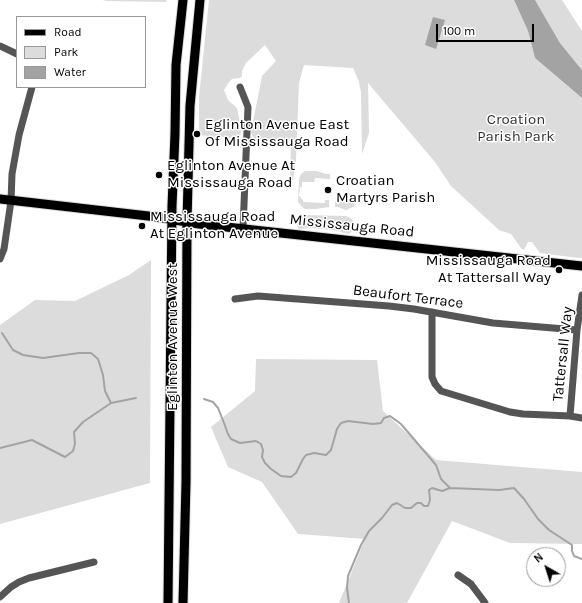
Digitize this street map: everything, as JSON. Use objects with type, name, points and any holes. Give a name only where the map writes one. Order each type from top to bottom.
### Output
[{"type":"main road","name":"Eglinton Avenue West","points":[[168,603],[172,219],[176,65],[183,0]]},
{"type":"main road","name":"Eglinton Avenue West","points":[[183,603],[186,482],[190,106],[200,0]]},
{"type":"main road","name":"Mississauga Road","points":[[0,199],[150,216],[243,229],[582,266]]},
{"type":"street","points":[[0,46],[16,54]]},
{"type":"street","points":[[240,87],[248,107],[243,229]]},
{"type":"street","points":[[0,259],[4,249],[11,201],[12,174],[19,135],[32,88]]},
{"type":"street","name":"Tattersall Way","points":[[570,416],[577,330],[582,295]]},
{"type":"street","name":"Beaufort Terrace","points":[[235,299],[258,296],[389,306],[493,323],[577,330]]},
{"type":"street","points":[[432,312],[432,377],[435,384],[441,391],[510,412],[582,418]]},
{"type":"street","points":[[0,597],[11,587],[29,578],[94,562]]},
{"type":"street","points":[[458,575],[471,584],[485,603]]},
{"type":"green space","points":[[102,0],[166,0],[166,2],[107,1]]},
{"type":"green space","name":"Croation Parish Park","points":[[209,0],[514,0],[528,31],[535,58],[582,98],[582,258],[540,253],[532,242],[528,242],[524,250],[521,248],[511,234],[499,230],[451,186],[435,162],[368,83],[369,133],[362,154],[361,93],[359,82],[353,68],[304,65],[299,83],[296,160],[293,180],[290,181],[291,141],[254,140],[251,132],[262,76],[276,61],[265,45],[246,63],[242,71],[242,76],[240,78],[232,79],[224,90],[228,100],[237,108],[241,128],[240,139],[199,135],[199,97]]},
{"type":"green space","points":[[535,0],[562,0],[582,31],[582,70],[560,43]]},
{"type":"green space","points":[[305,171],[317,171],[330,174],[330,179],[315,178],[314,182],[302,182],[299,196],[303,202],[325,203],[325,200],[329,200],[329,207],[305,209],[298,202],[299,179],[301,174]]},
{"type":"green space","points":[[335,202],[356,202],[356,204],[346,210],[335,207]]},
{"type":"green space","points":[[303,215],[346,216],[351,218],[354,222],[354,226],[349,234],[333,230],[312,228],[298,229],[298,219]]},
{"type":"green space","points":[[151,260],[150,483],[0,524],[0,325],[35,300],[75,301],[129,275]]},
{"type":"green space","points":[[256,359],[377,360],[383,411],[436,460],[582,472],[582,544],[510,543],[452,521],[407,603],[339,603],[365,539],[298,534],[262,482],[228,467],[211,427],[255,391]]},
{"type":"water","points":[[514,0],[535,0],[560,43],[582,70],[582,98],[535,58],[528,31]]},
{"type":"water","points":[[433,17],[445,20],[436,49],[425,45]]},
{"type":"waterway","points":[[2,333],[13,350],[23,355],[43,358],[79,353],[91,353],[98,359],[103,375],[105,391],[111,403]]},
{"type":"waterway","points":[[0,448],[32,440],[65,457],[73,451],[75,444],[74,432],[83,422],[111,403],[136,398]]},
{"type":"waterway","points":[[204,399],[213,402],[218,408],[231,439],[240,443],[256,441],[261,444],[263,450],[262,457],[265,463],[281,476],[291,477],[296,473],[306,455],[314,453],[326,455],[331,450],[337,429],[341,423],[348,421],[373,424],[381,423],[384,418],[390,416],[401,424],[436,465],[441,479],[450,488],[499,490],[514,488],[538,519],[549,530],[572,545],[574,556],[582,559]]},
{"type":"waterway","points":[[349,603],[347,588],[348,576],[361,545],[369,531],[392,505],[397,503],[405,508],[411,508],[417,503],[421,503],[424,506],[428,506],[430,500],[429,490],[432,488],[442,491],[450,488]]},
{"type":"place","name":"Eglinton Avenue East Of Mississauga Road","points":[[197,134]]},
{"type":"place","name":"Eglinton Avenue At Mississauga Road","points":[[159,175]]},
{"type":"place","name":"Croatian Martyrs Parish","points":[[328,190]]},
{"type":"place","name":"Mississauga Road At Eglinton Avenue","points":[[142,226]]},
{"type":"place","name":"Mississauga Road At Tattersall Way","points":[[559,270]]}]
